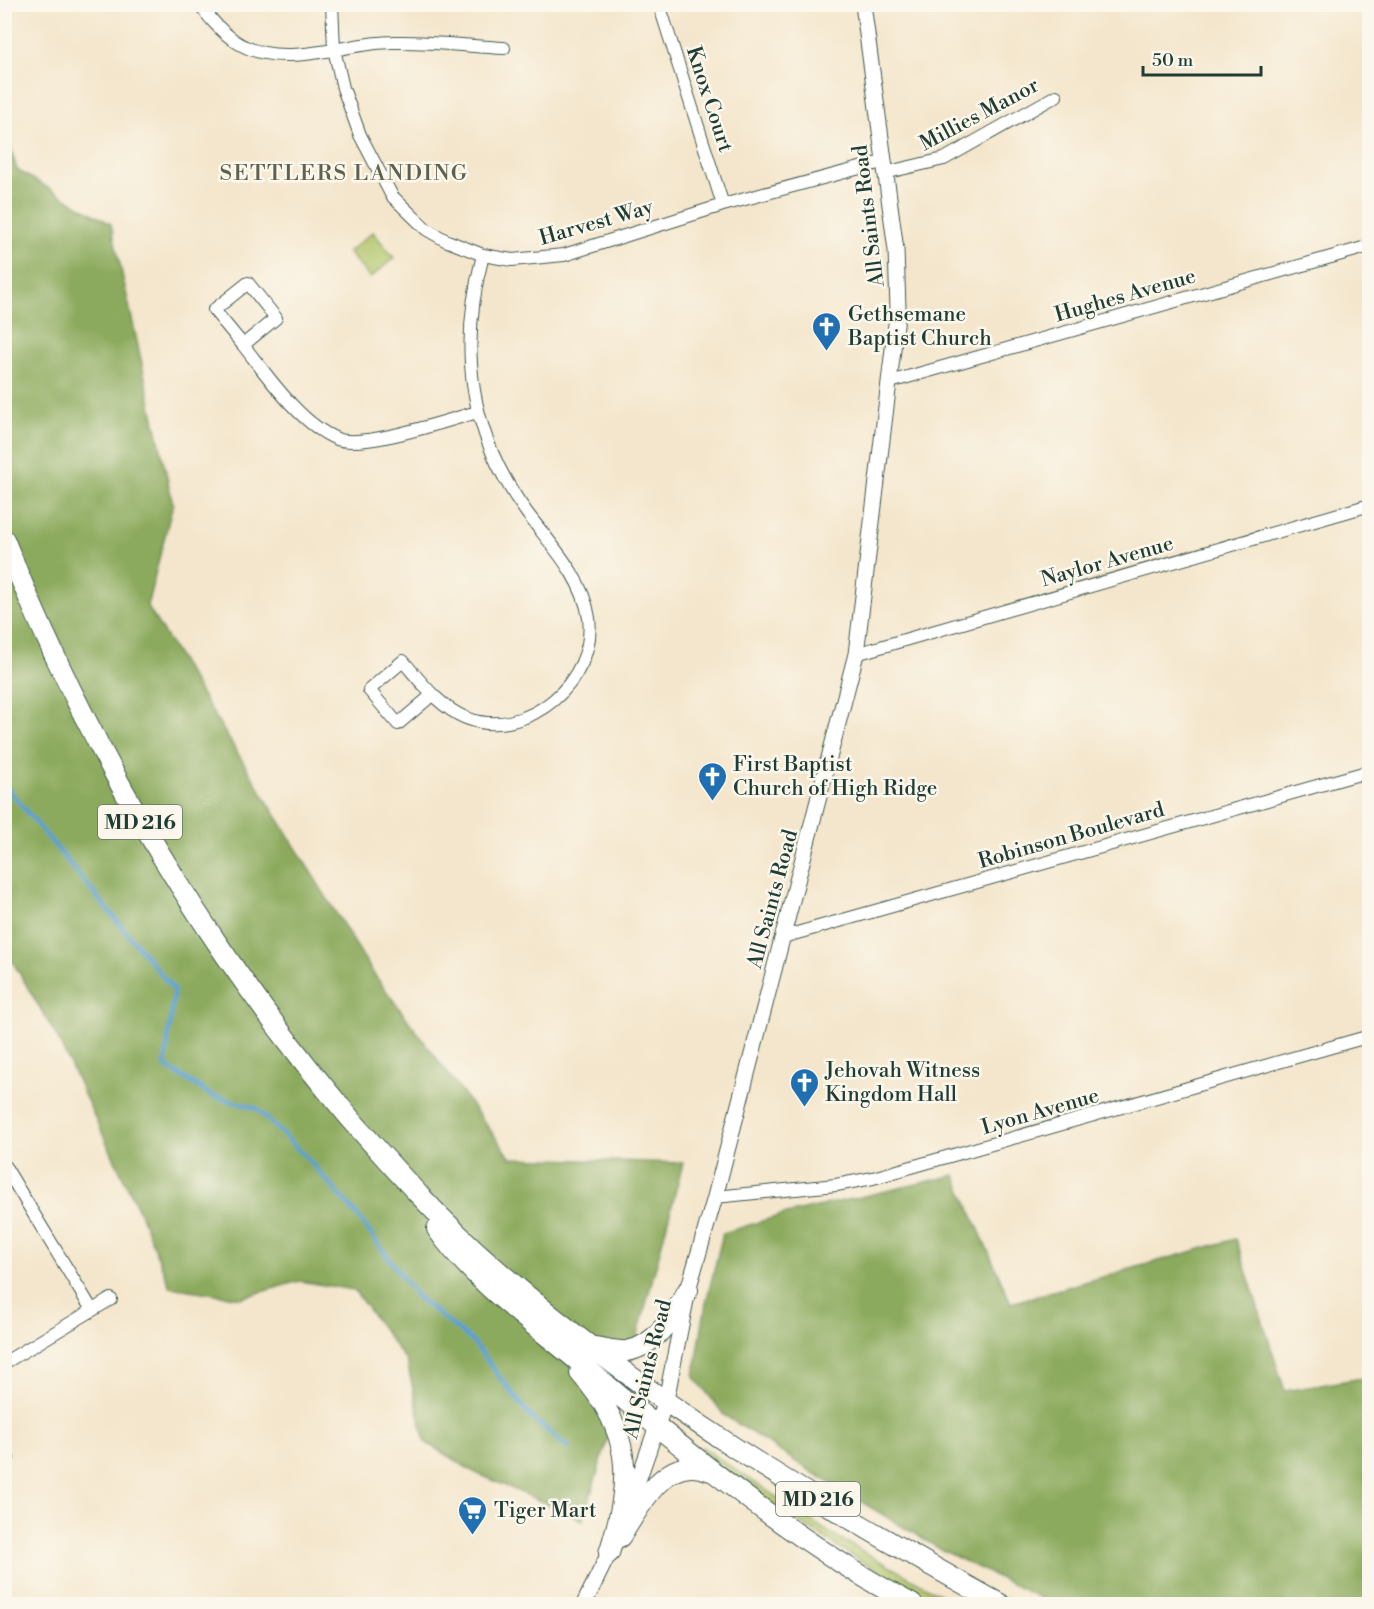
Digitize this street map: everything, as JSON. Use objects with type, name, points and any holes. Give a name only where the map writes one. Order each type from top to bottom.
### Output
[{"type":"main road","name":"MD 216","points":[[4,539],[68,686],[138,818],[191,906],[245,987],[294,1052],[401,1178],[440,1233],[473,1270],[512,1306],[711,1471],[865,1580],[912,1605]]},
{"type":"main road","name":"MD 216","points":[[401,1178],[495,1269],[591,1346],[666,1400],[865,1528],[1000,1605]]},
{"type":"main road","points":[[591,1346],[626,1351],[650,1342],[670,1320],[688,1290]]},
{"type":"main road","points":[[512,1306],[582,1375],[610,1415],[619,1437],[625,1462],[625,1488],[622,1512],[609,1553]]},
{"type":"main road","points":[[609,1553],[665,1477],[678,1469],[692,1467],[711,1471]]},
{"type":"street","points":[[200,4],[219,29],[236,42],[257,51],[296,54],[393,42],[504,48]]},
{"type":"street","name":"Harvest Way","points":[[332,4],[334,49],[343,88],[360,135],[392,196],[426,229],[445,240],[483,255],[523,260],[564,255],[723,205],[883,168]]},
{"type":"street","name":"Knox Court","points":[[659,4],[723,205]]},
{"type":"street","name":"All Saints Road","points":[[584,1605],[635,1491],[666,1400],[688,1290],[716,1197],[856,654],[890,382],[898,282],[863,4]]},
{"type":"street","name":"Millies Manor","points":[[883,168],[925,166],[944,159],[1056,96]]},
{"type":"street","name":"Hughes Avenue","points":[[890,382],[1370,246]]},
{"type":"street","points":[[432,695],[398,724],[369,690],[403,660],[432,695],[469,719],[505,722],[548,706],[568,687],[580,666],[588,641],[589,618],[581,590],[568,567],[525,511],[504,477],[487,442],[477,412],[471,365],[470,328],[473,295],[483,255]]},
{"type":"street","points":[[243,345],[276,318],[248,283],[214,310],[284,396],[324,432],[340,440],[364,440],[477,412]]},
{"type":"street","name":"Naylor Avenue","points":[[856,654],[1370,505]]},
{"type":"street","name":"Robinson Boulevard","points":[[783,937],[1370,771]]},
{"type":"street","name":"Lyon Avenue","points":[[716,1197],[836,1185],[873,1178],[1370,1036]]},
{"type":"street","points":[[4,1165],[92,1310]]},
{"type":"street","points":[[4,1363],[111,1299]]},
{"type":"green space","points":[[4,125],[17,170],[111,224],[173,504],[147,606],[373,973],[511,1158],[683,1163],[628,1373],[583,1520],[474,1472],[425,1442],[407,1362],[354,1290],[299,1281],[241,1298],[170,1287],[140,1213],[56,1035],[5,949]]},
{"type":"green space","points":[[373,232],[394,258],[370,278],[348,252]]},
{"type":"green space","points":[[955,1175],[1011,1303],[1236,1239],[1285,1391],[1369,1377],[1369,1604],[1052,1604],[938,1548],[812,1472],[724,1415],[694,1376],[706,1303],[723,1233],[782,1215]]},
{"type":"green space","points":[[702,1447],[830,1533],[957,1604],[936,1604],[851,1555],[787,1514],[701,1451]]},
{"type":"waterway","points":[[4,784],[174,990],[165,1066],[213,1096],[256,1108],[307,1158],[357,1215],[417,1297],[472,1341],[531,1417],[569,1448]]},
{"type":"place","name":"Gethsemane Baptist Church","points":[[827,352]]},
{"type":"place","name":"First Baptist Church of High Ridge","points":[[712,802]]},
{"type":"place","name":"Jehovah Witness Kingdom Hall","points":[[804,1108]]},
{"type":"place","name":"Tiger Mart","points":[[473,1536]]},
{"type":"district","name":"SETTLERS LANDING","points":[[344,172]]}]
